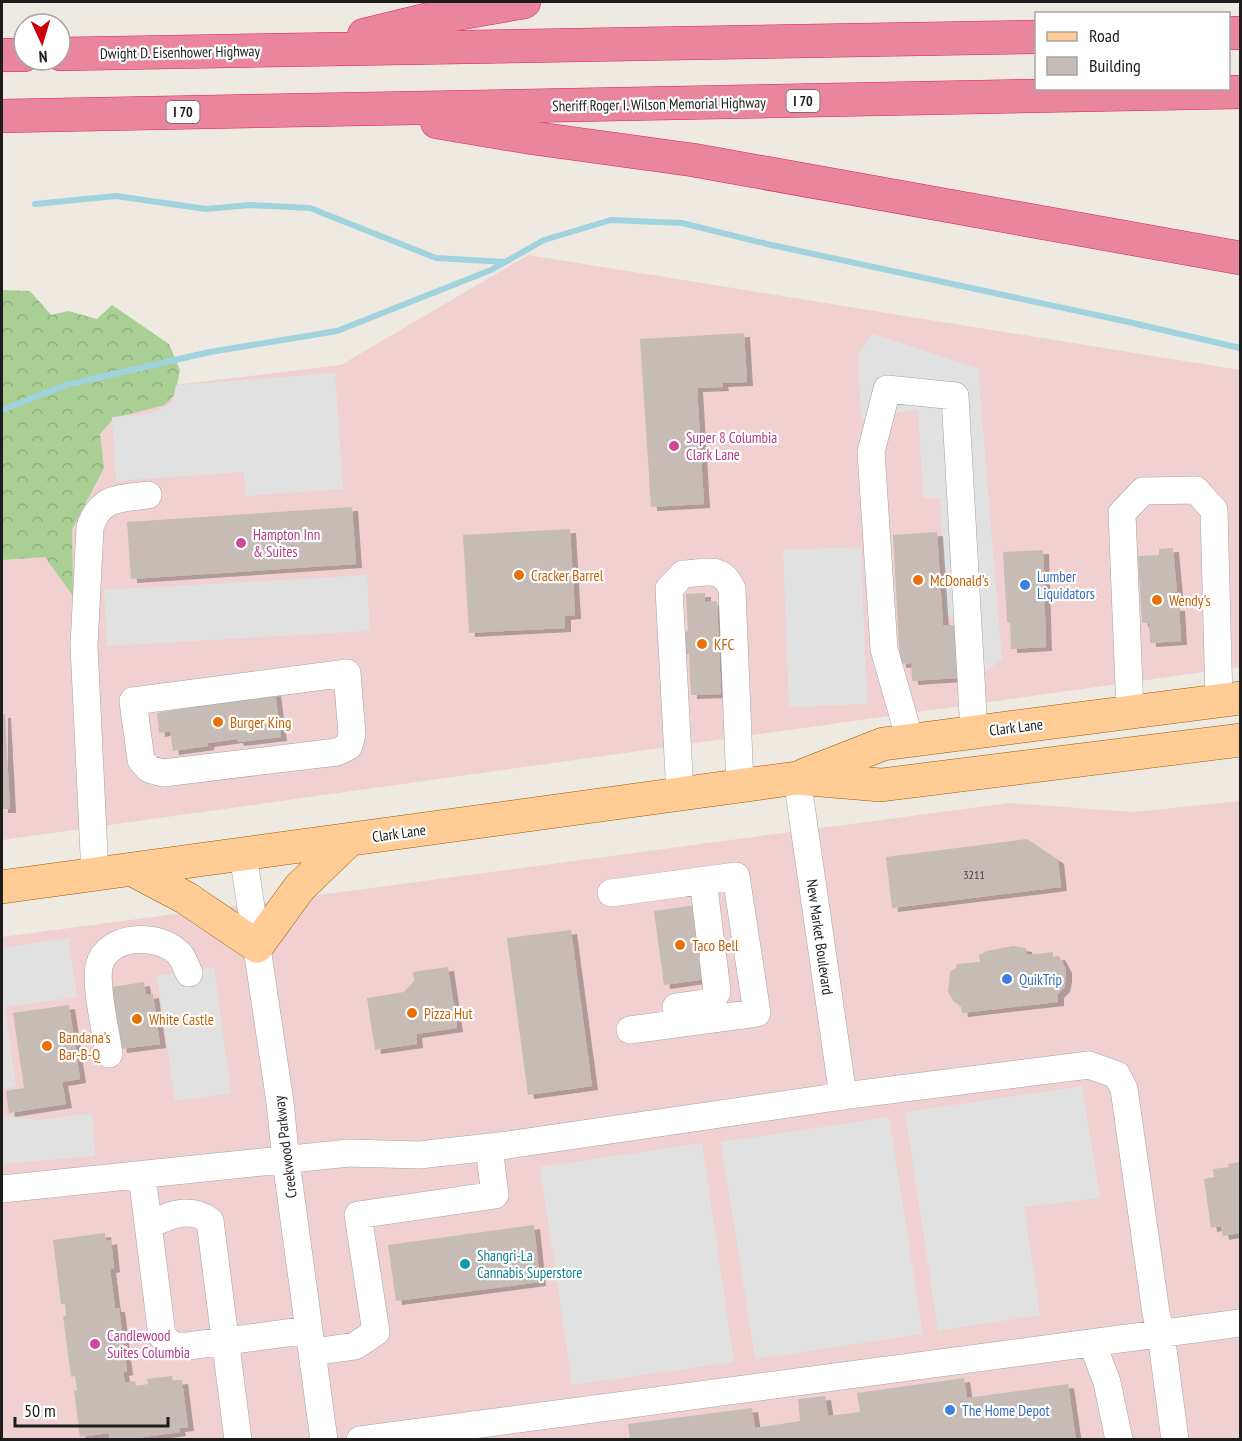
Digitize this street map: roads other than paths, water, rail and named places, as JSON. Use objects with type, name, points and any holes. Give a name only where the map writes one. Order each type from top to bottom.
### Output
[{"type":"highway","points":[[300,51],[438,17],[524,2]]},
{"type":"highway","points":[[300,51],[1035,37]]},
{"type":"highway","name":"Dwight D. Eisenhower Highway","points":[[72,54],[300,51]]},
{"type":"highway","name":"Sheriff Roger I. Wilson Memorial Highway","points":[[365,109],[1240,93]]},
{"type":"highway","points":[[365,109],[533,138],[693,160],[1240,258]]},
{"type":"highway","name":"I 70","points":[[2,116],[365,109]]},
{"type":"main road","name":"Clark Lane","points":[[797,778],[883,744],[1230,699]]},
{"type":"main road","name":"Clark Lane","points":[[2,887],[797,778],[881,785],[1240,740]]},
{"type":"main road","points":[[133,870],[186,898],[257,946],[300,887],[349,840]]},
{"type":"street","points":[[910,740],[884,649],[883,638],[872,452],[887,389],[955,396],[974,732]]},
{"type":"street","points":[[1130,712],[1122,513],[1143,491],[1196,490],[1214,510],[1230,699]]},
{"type":"street","points":[[95,874],[84,646],[90,527],[94,514],[102,505],[113,500],[148,495]]},
{"type":"street","points":[[680,794],[669,589],[683,574],[719,573],[727,577],[732,589],[740,786]]},
{"type":"street","points":[[347,673],[352,734],[349,746],[337,752],[231,764],[163,773],[149,769],[141,760],[133,701],[347,673]]},
{"type":"street","name":"New Market Boulevard","points":[[797,778],[843,1096]]},
{"type":"street","name":"Creekwood Parkway","points":[[243,854],[280,1102],[324,1440]]},
{"type":"street","points":[[611,893],[703,880],[736,876],[757,1012],[629,1022],[711,1002],[717,992],[703,880]]},
{"type":"street","points":[[110,1054],[99,987],[99,968],[103,957],[114,946],[134,940],[153,940],[168,946],[181,956],[189,972]]},
{"type":"street","points":[[2,1189],[349,1153],[419,1155],[843,1096],[1089,1065],[1117,1075],[1124,1089],[1175,1440]]},
{"type":"street","points":[[142,1175],[162,1336],[173,1346],[225,1341],[312,1341],[355,1346],[376,1332],[358,1215],[495,1195],[489,1147]]},
{"type":"street","points":[[149,1225],[167,1216],[183,1213],[201,1214],[210,1221],[238,1440]]},
{"type":"street","points":[[360,1440],[546,1427],[1092,1343],[1240,1323]]},
{"type":"street","points":[[1092,1343],[1107,1382],[1119,1440]]},
{"type":"waterway","points":[[35,204],[116,196],[206,209],[250,205],[310,208],[436,258],[505,262]]},
{"type":"waterway","points":[[2,410],[66,385],[210,352],[337,331],[491,270],[544,240],[611,220],[682,223],[767,244],[1240,348]]},
{"type":"place","name":"Super 8 Columbia Clark Lane","points":[[674,446]]},
{"type":"place","name":"Hampton Inn & Suites","points":[[241,543]]},
{"type":"place","name":"Cracker Barrel","points":[[519,575]]},
{"type":"place","name":"McDonald's","points":[[918,580]]},
{"type":"place","name":"Lumber Liquidators","points":[[1025,585]]},
{"type":"place","name":"Wendy's","points":[[1157,600]]},
{"type":"place","name":"KFC","points":[[702,644]]},
{"type":"place","name":"Burger King","points":[[218,722]]},
{"type":"place","name":"Taco Bell","points":[[680,945]]},
{"type":"place","name":"QuikTrip","points":[[1007,979]]},
{"type":"place","name":"Pizza Hut","points":[[412,1013]]},
{"type":"place","name":"White Castle","points":[[137,1019]]},
{"type":"place","name":"Bandana's Bar-B-Q","points":[[47,1046]]},
{"type":"place","name":"Shangri-La Cannabis Superstore","points":[[465,1264]]},
{"type":"place","name":"Candlewood Suites Columbia","points":[[95,1344]]},
{"type":"place","name":"The Home Depot","points":[[950,1410]]}]
